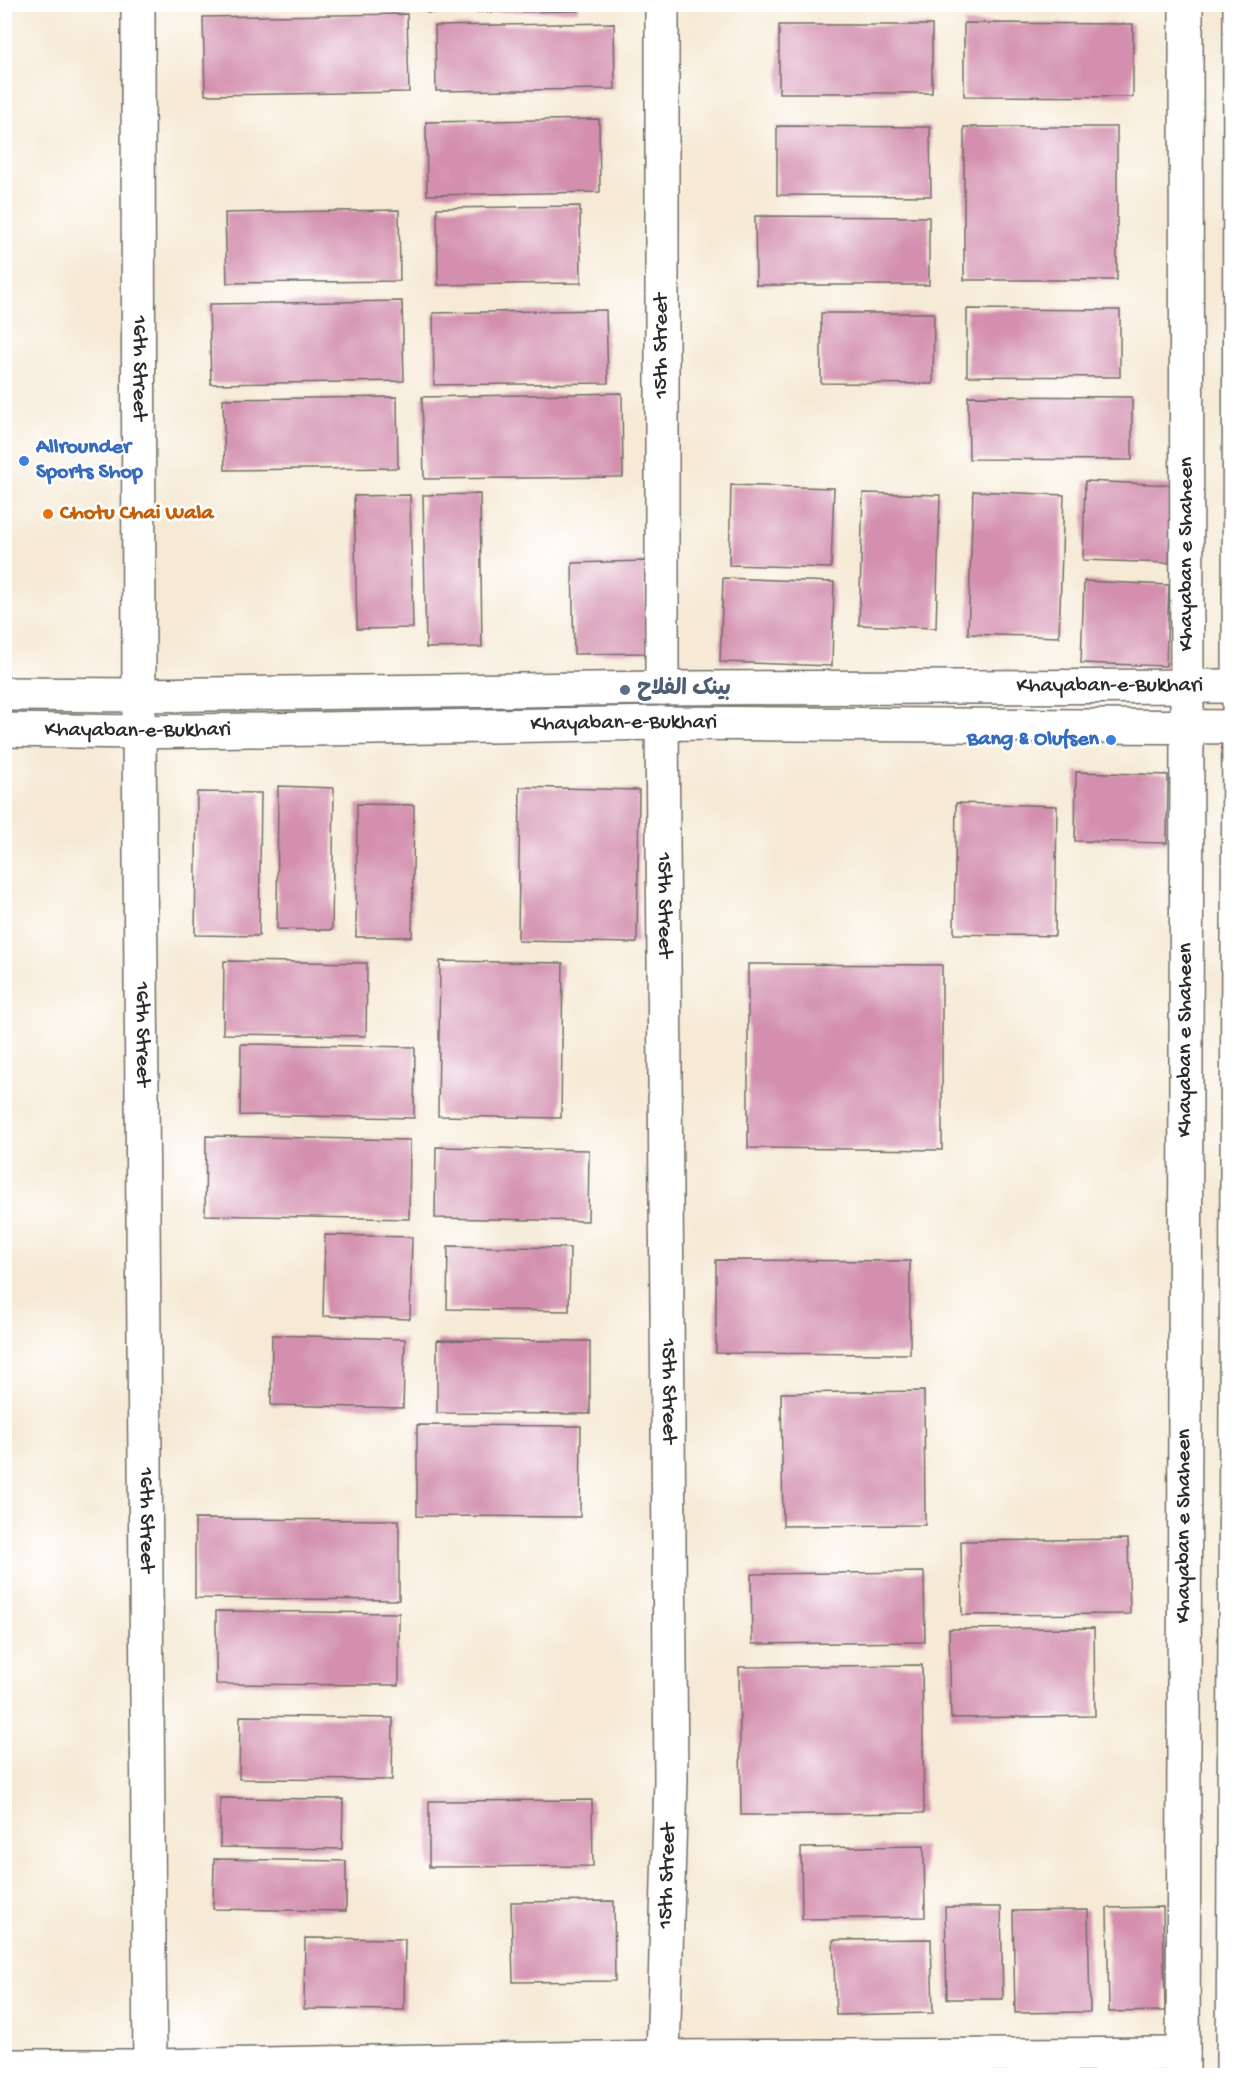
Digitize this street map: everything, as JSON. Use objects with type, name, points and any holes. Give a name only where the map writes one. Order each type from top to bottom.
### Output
[{"type":"street","name":"16th Street","points":[[138,4],[140,732],[150,2066]]},
{"type":"street","name":"15th Street","points":[[662,4],[662,688]]},
{"type":"street","name":"Khayaban e Shaheen","points":[[1183,2065],[1187,727],[1186,4]]},
{"type":"street","points":[[1237,2064],[1241,727],[1240,4]]},
{"type":"street","name":"Khayaban-e-Bukhari","points":[[4,694],[140,695],[662,688],[1241,686]]},
{"type":"street","name":"Khayaban-e-Bukhari","points":[[4,730],[140,732],[662,723],[1241,727]]},
{"type":"street","name":"15th Street","points":[[662,723],[671,1779],[663,2057]]},
{"type":"street","points":[[4,2066],[327,2069],[663,2057],[1183,2065]]},
{"type":"building","points":[[426,4],[579,4],[579,11],[427,13]]},
{"type":"building","points":[[1081,4],[1124,4],[1124,7],[1081,7]]},
{"type":"building","points":[[407,14],[409,92],[205,95],[203,17]]},
{"type":"building","points":[[614,23],[615,89],[436,91],[435,26]]},
{"type":"building","points":[[964,23],[1133,24],[1133,97],[964,96]]},
{"type":"building","points":[[779,25],[932,25],[932,93],[779,93]]},
{"type":"building","points":[[599,119],[600,192],[427,195],[426,122]]},
{"type":"building","points":[[777,126],[930,127],[931,196],[777,195]]},
{"type":"building","points":[[964,127],[1117,127],[1117,280],[964,280]]},
{"type":"building","points":[[580,206],[581,283],[438,285],[437,208]]},
{"type":"building","points":[[399,210],[400,281],[227,283],[225,213]]},
{"type":"building","points":[[755,216],[929,217],[929,285],[756,285]]},
{"type":"building","points":[[402,301],[404,381],[211,384],[209,304]]},
{"type":"building","points":[[967,309],[1120,310],[1120,377],[967,376]]},
{"type":"building","points":[[606,310],[608,383],[434,385],[433,313]]},
{"type":"building","points":[[821,313],[934,313],[933,384],[821,383]]},
{"type":"building","points":[[622,393],[623,477],[424,479],[422,397]]},
{"type":"building","points":[[968,396],[1132,397],[1132,460],[969,459]]},
{"type":"building","points":[[397,397],[398,468],[225,470],[223,399]]},
{"type":"building","points":[[1085,481],[1171,485],[1169,563],[1083,560]]},
{"type":"building","points":[[731,485],[834,488],[831,568],[729,565]]},
{"type":"building","points":[[973,491],[1064,495],[1059,637],[968,634]]},
{"type":"building","points":[[863,493],[940,495],[936,628],[859,625]]},
{"type":"building","points":[[480,494],[482,647],[426,648],[423,495]]},
{"type":"building","points":[[410,495],[413,628],[357,629],[354,496]]},
{"type":"building","points":[[645,561],[647,653],[574,654],[572,563]]},
{"type":"building","points":[[723,578],[834,582],[832,666],[720,662]]},
{"type":"building","points":[[1084,581],[1169,585],[1166,666],[1081,663]]},
{"type":"building","points":[[1076,772],[1168,775],[1167,843],[1075,841]]},
{"type":"building","points":[[278,786],[334,788],[332,930],[277,929]]},
{"type":"building","points":[[520,787],[639,790],[637,943],[518,941]]},
{"type":"building","points":[[197,792],[261,793],[259,936],[195,935]]},
{"type":"building","points":[[956,803],[1057,806],[1055,936],[954,934]]},
{"type":"building","points":[[357,804],[414,805],[412,937],[356,937]]},
{"type":"building","points":[[224,961],[367,963],[366,1036],[223,1034]]},
{"type":"building","points":[[440,961],[563,963],[561,1118],[438,1116]]},
{"type":"building","points":[[748,964],[942,965],[942,1150],[748,1148]]},
{"type":"building","points":[[241,1044],[415,1047],[414,1118],[240,1115]]},
{"type":"building","points":[[206,1136],[410,1140],[409,1219],[205,1215]]},
{"type":"building","points":[[436,1147],[589,1150],[588,1221],[435,1218]]},
{"type":"building","points":[[325,1235],[412,1237],[410,1319],[323,1316]]},
{"type":"building","points":[[448,1246],[570,1248],[569,1311],[447,1309]]},
{"type":"building","points":[[716,1260],[910,1261],[910,1354],[716,1353]]},
{"type":"building","points":[[272,1335],[405,1339],[403,1408],[271,1405]]},
{"type":"building","points":[[437,1340],[590,1341],[590,1414],[437,1413]]},
{"type":"building","points":[[924,1391],[925,1525],[783,1526],[781,1393]]},
{"type":"building","points":[[417,1425],[581,1426],[580,1517],[417,1516]]},
{"type":"building","points":[[195,1519],[399,1520],[399,1600],[195,1598]]},
{"type":"building","points":[[1128,1539],[1130,1614],[962,1615],[961,1541]]},
{"type":"building","points":[[924,1572],[925,1642],[752,1644],[751,1574]]},
{"type":"building","points":[[216,1611],[399,1613],[399,1685],[216,1684]]},
{"type":"building","points":[[1094,1628],[1095,1716],[951,1718],[949,1629]]},
{"type":"building","points":[[922,1665],[924,1813],[741,1815],[739,1667]]},
{"type":"building","points":[[240,1716],[393,1718],[392,1780],[239,1779]]},
{"type":"building","points":[[220,1798],[343,1799],[342,1849],[220,1847]]},
{"type":"building","points":[[592,1800],[593,1866],[429,1867],[429,1801]]},
{"type":"building","points":[[924,1846],[925,1917],[802,1919],[801,1848]]},
{"type":"building","points":[[214,1859],[346,1861],[346,1911],[213,1909]]},
{"type":"building","points":[[614,1901],[615,1981],[513,1982],[511,1902]]},
{"type":"building","points":[[945,1907],[1001,1907],[1003,1999],[947,1999]]},
{"type":"building","points":[[1163,1907],[1165,2011],[1109,2012],[1107,1908]]},
{"type":"building","points":[[1088,1910],[1090,2012],[1015,2013],[1013,1911]]},
{"type":"building","points":[[305,1938],[405,1939],[404,2010],[304,2009]]},
{"type":"building","points":[[931,1939],[933,2013],[836,2015],[833,1940]]},
{"type":"place","name":"Allrounder Sports Shop","points":[[24,461]]},
{"type":"place","name":"Chotu Chai Wala","points":[[48,514]]},
{"type":"place","name":"بینک الفلاح","points":[[625,690]]},
{"type":"place","name":"Bang & Olufsen","points":[[1111,740]]}]
